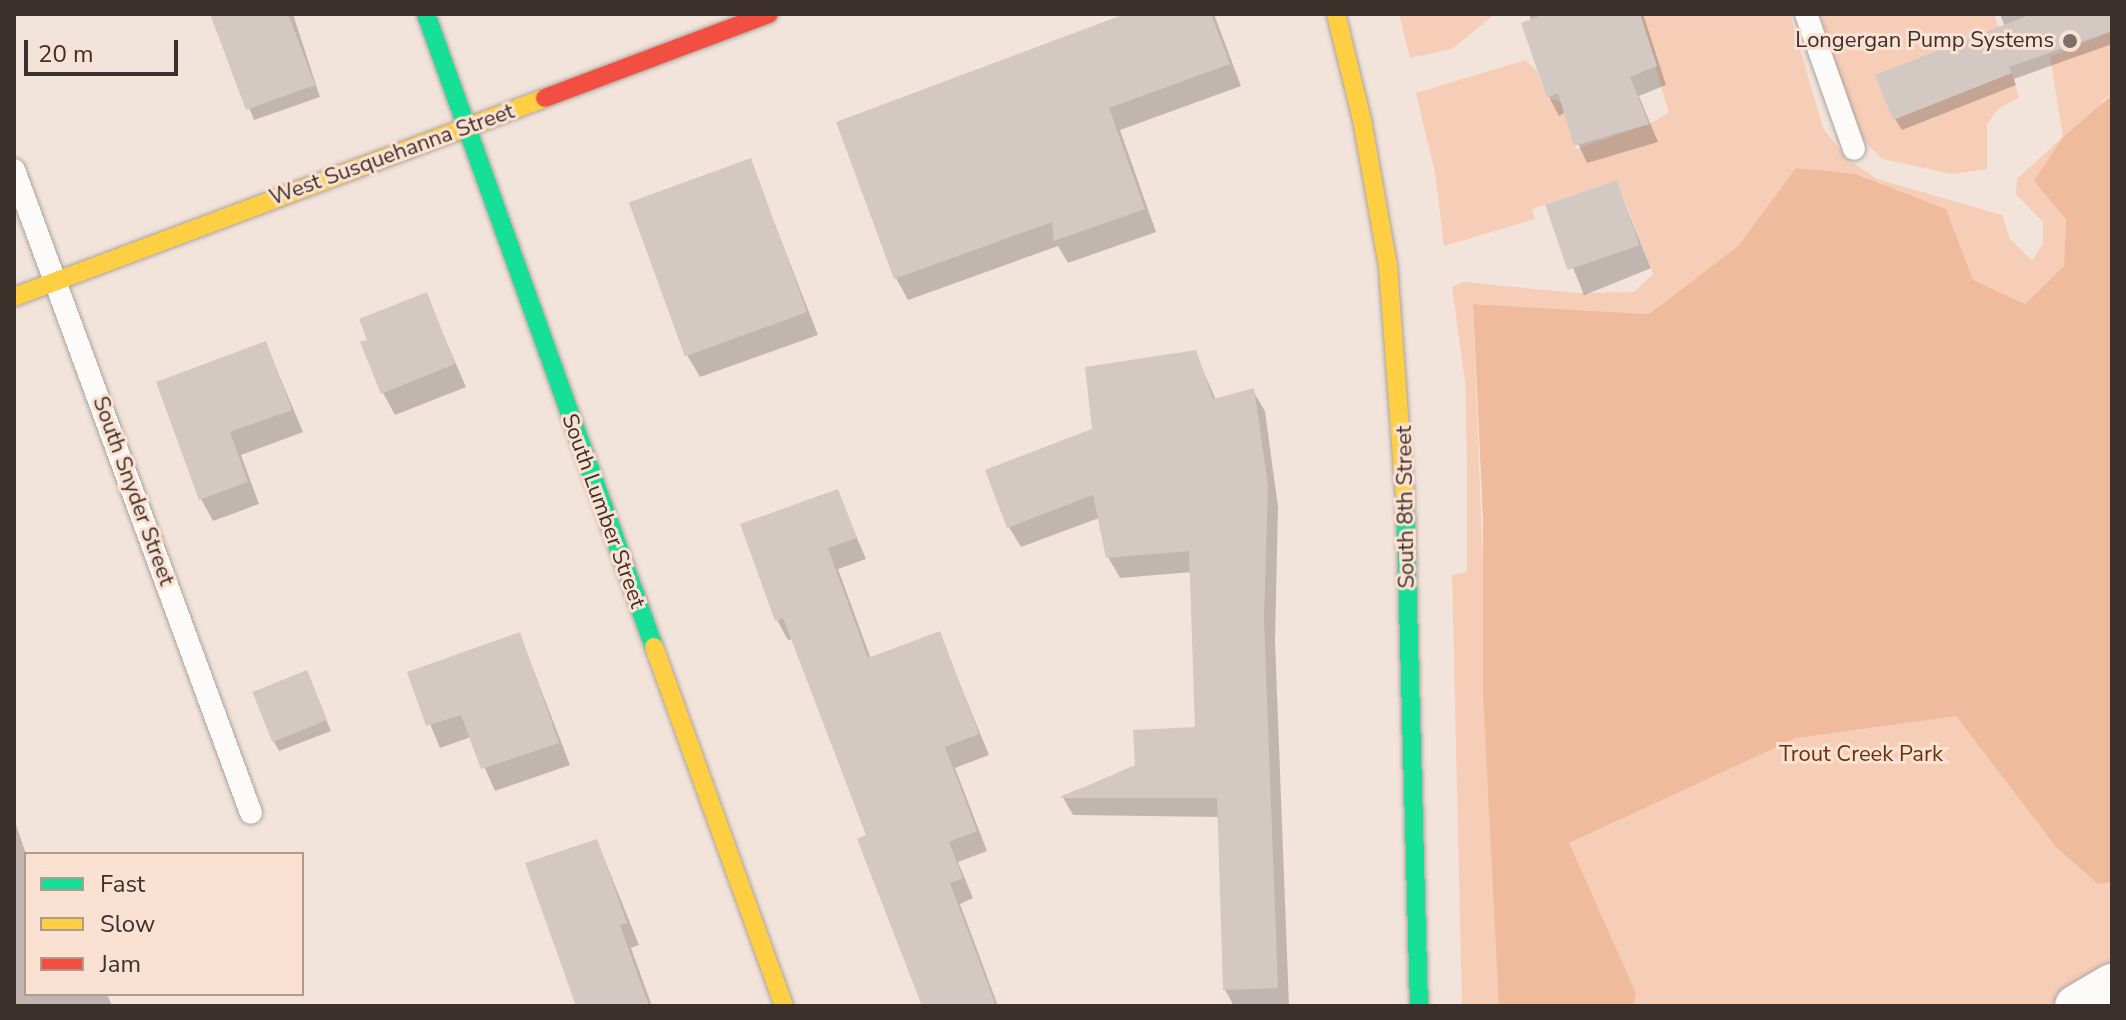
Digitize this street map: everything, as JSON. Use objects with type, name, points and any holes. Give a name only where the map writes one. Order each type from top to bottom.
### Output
[{"type":"street","name":"South Lumber Street","points":[[426,14],[784,1006]]},
{"type":"street","name":"West Susquehanna Street","points":[[14,297],[769,14]]},
{"type":"street","name":"South 8th Street","points":[[1336,14],[1362,120],[1388,266],[1403,414],[1419,1006]]},
{"type":"street","points":[[2076,1006],[2112,985]]},
{"type":"lane","points":[[1806,14],[1854,149]]},
{"type":"lane","name":"South Snyder Street","points":[[14,170],[251,813]]},
{"type":"green space","points":[[1399,14],[1495,14],[1452,49],[1410,58]]},
{"type":"green space","name":"Trout Creek Park","points":[[1640,14],[1790,14],[1823,128],[1846,158],[1877,179],[2002,215],[2010,239],[2032,261],[2043,243],[2043,222],[2016,194],[2017,179],[2063,137],[2050,57],[2112,31],[2112,95],[2102,101],[2066,219],[2064,266],[2025,304],[1973,281],[1946,209],[1797,168],[1738,246],[1649,314],[1473,304],[1483,569],[2112,382],[2112,1006],[1462,1006],[1452,575],[1467,572],[1467,465],[1465,382],[1452,287],[1464,282],[1576,293],[1634,292],[1653,274],[1617,180],[1532,209],[1535,219],[1444,246],[1435,173],[1416,93],[1525,60],[1537,71],[1547,98],[1561,102],[1576,149],[1649,124],[1669,113]]},
{"type":"green space","points":[[1820,14],[1994,14],[1999,28],[1876,75],[1894,119],[2012,73],[2019,98],[1999,108],[1987,124],[1987,169],[1952,174],[1882,159],[1859,136]]},
{"type":"shaded area","points":[[2112,95],[2112,882],[2098,884],[2057,848],[1956,716],[1796,738],[1569,843],[1636,993],[1633,1006],[1499,1006],[1483,694],[1483,520],[1473,304],[1649,314],[1738,246],[1796,168],[1855,174],[1946,209],[1973,280],[2025,304],[2064,266],[2066,219],[2034,181],[2063,137]]},
{"type":"building","points":[[210,14],[288,14],[315,85],[246,110]]},
{"type":"building","points":[[1125,14],[1211,14],[1230,64],[1109,108],[1145,209],[1054,241],[1052,222],[894,279],[836,122]]},
{"type":"building","points":[[1545,14],[1640,14],[1657,66],[1630,77],[1649,124],[1574,146],[1558,93],[1547,98],[1521,23]]},
{"type":"building","points":[[2032,14],[2112,14],[2112,31],[2009,67],[2012,73],[1893,120],[1875,75]]},
{"type":"building","points":[[751,158],[807,312],[685,357],[629,202]]},
{"type":"building","points":[[1617,180],[1639,245],[1568,270],[1545,205]]},
{"type":"building","points":[[427,292],[455,364],[381,394],[360,342],[367,340],[359,319]]},
{"type":"building","points":[[266,341],[292,410],[230,432],[248,482],[199,500],[156,382]]},
{"type":"building","points":[[1196,350],[1213,399],[1254,388],[1268,485],[1264,619],[1278,988],[1223,990],[1217,798],[1059,798],[1135,765],[1133,730],[1195,727],[1189,551],[1106,558],[1093,495],[1007,528],[985,470],[1092,429],[1085,367]]},
{"type":"building","points":[[838,489],[857,538],[828,548],[868,658],[940,631],[979,734],[945,747],[977,831],[949,842],[963,878],[950,883],[996,1006],[922,1006],[857,839],[866,835],[783,618],[775,621],[740,524]]},
{"type":"building","points":[[520,632],[559,743],[481,769],[461,715],[426,726],[407,672]]},
{"type":"building","points":[[307,670],[327,720],[273,742],[252,692]]},
{"type":"building","points":[[597,839],[627,923],[620,925],[649,1006],[576,1006],[525,863]]},
{"type":"traffic: fast","points":[[426,14],[654,647]]},
{"type":"traffic: fast","points":[[1405,496],[1419,1006]]},
{"type":"traffic: slow","points":[[1336,14],[1362,120],[1388,266],[1405,496]]},
{"type":"traffic: slow","points":[[14,297],[545,98]]},
{"type":"traffic: slow","points":[[654,647],[784,1006]]},
{"type":"traffic: jam","points":[[545,98],[769,14]]},
{"type":"place","name":"Longergan Pump Systems","points":[[2070,41]]}]
